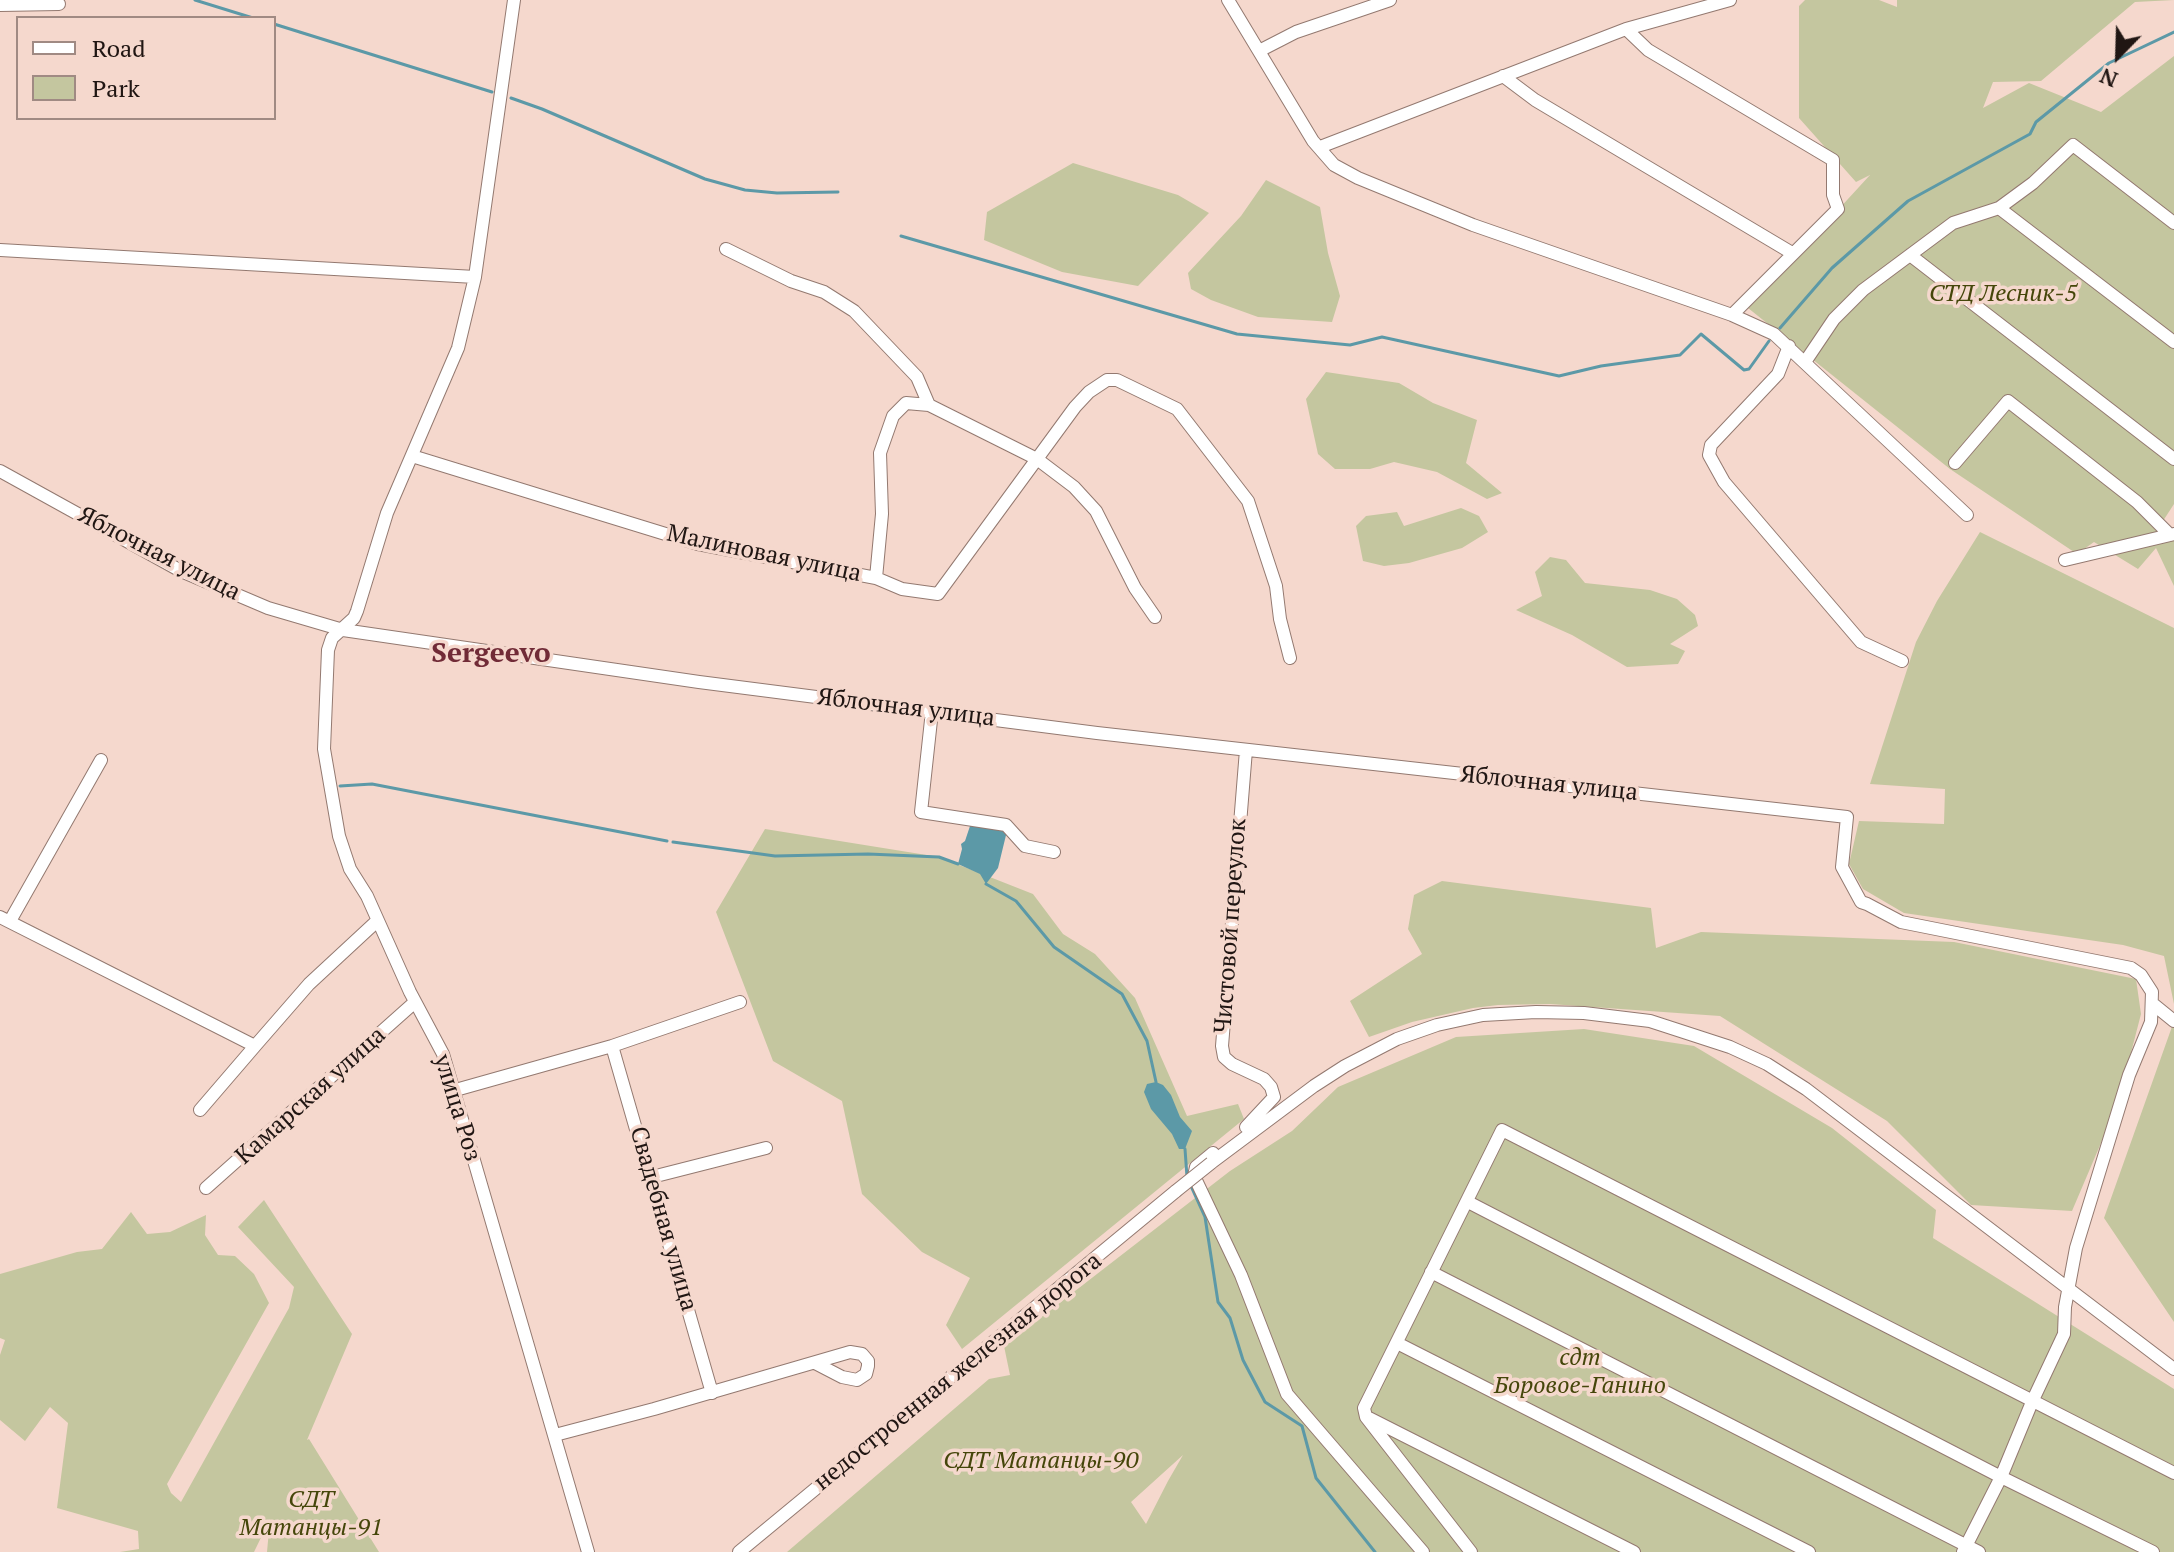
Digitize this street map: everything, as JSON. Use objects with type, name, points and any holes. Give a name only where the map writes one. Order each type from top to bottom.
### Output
[{"type":"street","name":"улица Роз","points":[[514,0],[475,277],[458,348],[387,513],[357,611],[343,630],[332,638],[328,650],[324,749],[339,836],[350,869],[367,896],[415,1002],[443,1054],[588,1552]]},
{"type":"street","points":[[1228,0],[1313,141],[1334,165],[1358,178],[1473,225],[1765,329],[1789,346],[1967,515]]},
{"type":"street","points":[[1259,51],[1296,32],[1390,0]]},
{"type":"street","points":[[1320,147],[1626,29],[1730,0]]},
{"type":"street","points":[[0,5],[59,4]]},
{"type":"street","points":[[1626,29],[1648,50],[1833,160],[1833,195],[1838,209],[1732,315]]},
{"type":"street","points":[[1503,76],[1535,100],[1792,253]]},
{"type":"street","points":[[1805,362],[1834,319],[1863,290],[1953,223],[1999,208],[2033,183],[2073,145],[2174,223]]},
{"type":"street","points":[[1999,208],[2174,342]]},
{"type":"street","points":[[726,249],[791,281],[824,292],[854,311],[917,377],[929,405]]},
{"type":"street","points":[[0,250],[475,277]]},
{"type":"street","points":[[1910,255],[2174,459]]},
{"type":"street","points":[[1789,346],[1778,374],[1711,445],[1709,455],[1724,482],[1861,642],[1902,661]]},
{"type":"street","points":[[1037,459],[1075,407],[1089,392],[1107,380],[1117,380],[1177,409],[1248,501],[1276,586],[1290,658]]},
{"type":"street","points":[[1955,463],[2008,401],[2137,502],[2172,534]]},
{"type":"street","points":[[876,578],[882,514],[880,453],[893,416],[906,403],[929,405],[1037,459],[1074,487],[1096,511],[1135,588],[1155,617]]},
{"type":"street","name":"Малиновая улица","points":[[412,456],[698,544],[876,578],[902,589],[938,594],[999,506],[1037,459]]},
{"type":"street","name":"Яблочная улица","points":[[0,471],[181,571],[268,608],[343,630],[699,682],[1097,733],[1847,817],[1842,867],[1861,902],[1901,922],[2120,964],[2141,975],[2152,992],[2153,1004]]},
{"type":"street","points":[[2065,560],[2172,534]]},
{"type":"street","points":[[932,711],[921,812],[1006,825],[1025,846],[1054,852]]},
{"type":"street","name":"Чистовой переулок","points":[[1246,750],[1222,1046],[1224,1057],[1264,1079],[1274,1097],[1256,1119],[1196,1167],[1194,1176],[1241,1275],[1287,1394],[1423,1552]]},
{"type":"street","points":[[101,760],[4,920],[255,1046]]},
{"type":"street","points":[[200,1110],[309,984],[377,921]]},
{"type":"street","name":"Камарская улица","points":[[206,1188],[415,1002]]},
{"type":"street","points":[[452,1091],[612,1046],[740,1002]]},
{"type":"street","points":[[1965,1549],[2001,1477],[2064,1334],[2068,1289],[2086,1216],[2129,1075],[2147,1037],[2153,1004],[2174,1021]]},
{"type":"street","name":"недостроенная железная дорога","points":[[739,1552],[1176,1191],[1314,1086],[1397,1039],[1437,1025],[1483,1015],[1584,1013],[1640,1020],[1710,1039],[1776,1070],[1806,1089],[2174,1369]]},
{"type":"street","name":"Свадебная улица","points":[[612,1046],[712,1393]]},
{"type":"street","points":[[1471,1552],[1366,1417],[1364,1408],[1502,1130],[2174,1473]]},
{"type":"street","points":[[652,1177],[766,1148]]},
{"type":"street","points":[[1468,1202],[2153,1552]]},
{"type":"street","points":[[1431,1272],[1965,1549],[1979,1552]]},
{"type":"street","points":[[1397,1343],[1809,1552]]},
{"type":"street","points":[[555,1435],[815,1363]]},
{"type":"street","points":[[1366,1417],[1634,1552]]},
{"type":"green space","name":"СТД Лесник-5","points":[[1805,0],[1879,0],[1897,7],[1897,0],[2174,0],[2135,2],[2041,81],[1993,82],[1983,108],[2029,83],[2101,112],[2174,56],[2174,504],[2161,524],[2174,530],[2174,586],[2156,548],[2138,569],[2094,542],[2077,554],[1950,469],[1748,308],[1870,175],[1856,182],[1799,118],[1799,6]]},
{"type":"green space","points":[[1073,163],[1178,195],[1209,213],[1138,286],[1062,272],[984,240],[987,212]]},
{"type":"green space","points":[[1266,180],[1320,207],[1340,296],[1332,322],[1258,317],[1211,300],[1191,289],[1188,273],[1241,216]]},
{"type":"green space","points":[[1326,372],[1399,383],[1433,403],[1477,420],[1466,463],[1502,493],[1487,499],[1437,472],[1394,462],[1370,469],[1335,469],[1318,454],[1306,399]]},
{"type":"green space","points":[[1461,508],[1479,516],[1488,532],[1462,548],[1409,563],[1384,566],[1363,561],[1356,526],[1366,516],[1397,512],[1404,526]]},
{"type":"green space","points":[[1980,532],[2174,628],[2174,1004],[2164,956],[2123,945],[1904,913],[1863,889],[1849,864],[1859,821],[1944,824],[1945,789],[1870,784],[1916,642],[1937,601]]},
{"type":"green space","points":[[1550,557],[1566,560],[1585,583],[1650,590],[1677,599],[1695,615],[1698,626],[1670,644],[1685,651],[1678,664],[1627,667],[1572,635],[1516,610],[1542,596],[1535,572]]},
{"type":"green space","points":[[765,829],[939,857],[1033,894],[1063,934],[1095,954],[1135,998],[1187,1116],[1238,1104],[1244,1119],[962,1349],[946,1325],[970,1278],[922,1252],[862,1194],[842,1101],[773,1061],[716,912]]},
{"type":"green space","points":[[1442,881],[1651,908],[1656,948],[1701,932],[1954,942],[2136,979],[2141,1014],[2118,1103],[2072,1211],[1971,1205],[1887,1121],[1720,1016],[1550,1004],[1498,1005],[1412,1022],[1369,1037],[1350,1001],[1422,954],[1408,929],[1414,895]]},
{"type":"green space","points":[[2174,1021],[2174,1322],[2104,1218]]},
{"type":"green space","points":[[1584,1029],[1694,1046],[1832,1128],[1936,1210],[1933,1238],[2174,1389],[2174,1552],[787,1552],[989,1379],[1010,1375],[1004,1346],[1230,1171],[1292,1131],[1338,1087],[1456,1037]],"holes":[[[1183,1455],[1146,1524],[1131,1502]]]},
{"type":"green space","name":"СДТ Матанцы-91","points":[[264,1200],[352,1334],[307,1440],[379,1552],[267,1552],[270,1519],[254,1552],[120,1552],[139,1549],[138,1531],[57,1508],[68,1423],[50,1407],[25,1441],[0,1420],[0,1355],[5,1340],[0,1338],[0,1274],[77,1252],[102,1249],[131,1212],[147,1234],[170,1232],[206,1215],[205,1235],[218,1255],[235,1256],[254,1274],[269,1303],[167,1484],[181,1502],[289,1308],[294,1287],[238,1227]]},
{"type":"water","points":[[971,823],[1007,831],[998,868],[986,884],[980,874],[958,864],[961,844]]},
{"type":"water","points":[[1156,1082],[1171,1095],[1180,1117],[1192,1131],[1185,1149],[1179,1149],[1172,1134],[1151,1109],[1144,1092],[1147,1084]]},
{"type":"waterway","points":[[195,0],[247,16]]},
{"type":"waterway","points":[[276,25],[492,92]]},
{"type":"waterway","points":[[1780,328],[1832,268],[1908,201],[2030,134],[2036,122],[2109,63],[2174,32]]},
{"type":"waterway","points":[[511,98],[705,179],[745,190],[838,192]]},
{"type":"waterway","points":[[901,236],[1237,334],[1350,345],[1382,337],[1559,376],[1601,366],[1680,355],[1701,334],[1744,370],[1749,369],[1769,341]]},
{"type":"waterway","points":[[340,786],[372,784],[667,841]]},
{"type":"waterway","points":[[673,842],[775,856],[868,854],[939,857],[958,864]]},
{"type":"waterway","points":[[986,884],[1016,901],[1054,947],[1122,994],[1147,1041],[1156,1082]]},
{"type":"waterway","points":[[1185,1149],[1187,1177]]},
{"type":"waterway","points":[[1190,1184],[1205,1217],[1218,1302],[1230,1318],[1243,1360],[1265,1402],[1302,1426],[1316,1478],[1375,1552]]},
{"type":"district","name":"Sergeevo","points":[[491,654]]},
{"type":"park label","name":"сдт Боровое-Ганино","points":[[1580,1372]]},
{"type":"park label","name":"СДТ Матанцы-90","points":[[1041,1461]]}]
